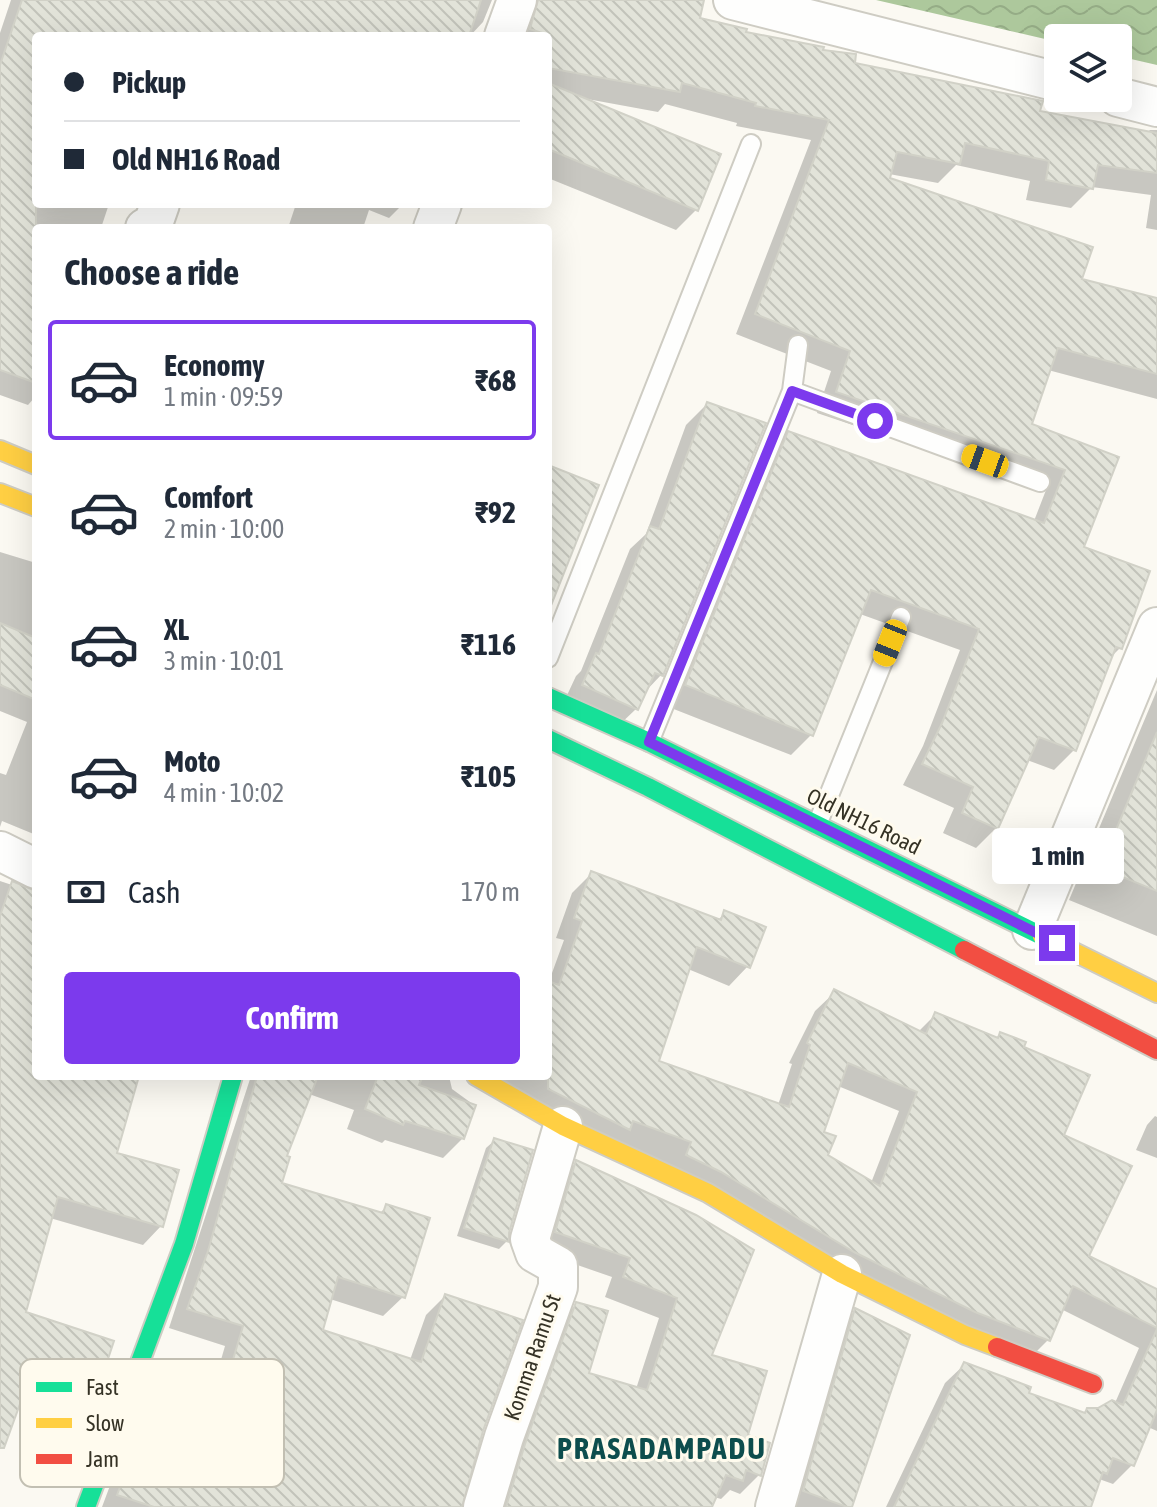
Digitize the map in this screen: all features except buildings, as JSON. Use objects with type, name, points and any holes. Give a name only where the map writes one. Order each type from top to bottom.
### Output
[{"type":"main road","points":[[0,450],[32,463]]},
{"type":"main road","points":[[0,493],[32,505]]},
{"type":"main road","name":"Old NH16 Road","points":[[552,699],[649,742],[1157,993]]},
{"type":"main road","points":[[552,741],[662,794],[1157,1050]]},
{"type":"main road","points":[[141,1359],[184,1244],[232,1080]]},
{"type":"main road","points":[[483,1080],[563,1126],[708,1193],[842,1274],[965,1335],[1093,1384]]},
{"type":"main road","points":[[86,1507],[93,1487]]},
{"type":"street","points":[[505,32],[517,0]]},
{"type":"street","points":[[733,0],[1044,78]]},
{"type":"street","points":[[1132,101],[1157,107]]},
{"type":"street","points":[[1032,930],[1157,627]]},
{"type":"street","points":[[0,851],[32,867]]},
{"type":"street","name":"Komma Ramu St","points":[[483,1507],[504,1437],[558,1287],[558,1266],[535,1253],[530,1239],[563,1126]]},
{"type":"street","points":[[775,1507],[842,1274]]},
{"type":"lane","points":[[552,648],[751,144]]},
{"type":"lane","points":[[649,742],[792,391],[798,345]]},
{"type":"lane","points":[[792,391],[1040,482]]},
{"type":"lane","points":[[817,825],[901,617]]},
{"type":"water","points":[[876,0],[1157,0],[1157,65],[1132,59],[1132,24],[1044,24],[1044,39]]},
{"type":"traffic: fast","points":[[552,699],[649,742],[1042,936]]},
{"type":"traffic: fast","points":[[552,741],[964,950]]},
{"type":"traffic: fast","points":[[141,1359],[184,1244],[232,1080]]},
{"type":"traffic: fast","points":[[86,1507],[93,1487]]},
{"type":"traffic: slow","points":[[0,450],[32,463]]},
{"type":"traffic: slow","points":[[0,493],[32,505]]},
{"type":"traffic: slow","points":[[1042,936],[1157,993]]},
{"type":"traffic: slow","points":[[483,1080],[563,1126],[708,1193],[842,1274],[965,1335],[997,1347]]},
{"type":"traffic: jam","points":[[964,950],[1157,1050]]},
{"type":"traffic: jam","points":[[997,1347],[1093,1384]]},
{"type":"district","name":"PRASADAMPADU","points":[[662,1449]]},
{"type":"route","points":[[875,421],[792,391],[649,742],[1057,943]]}]
